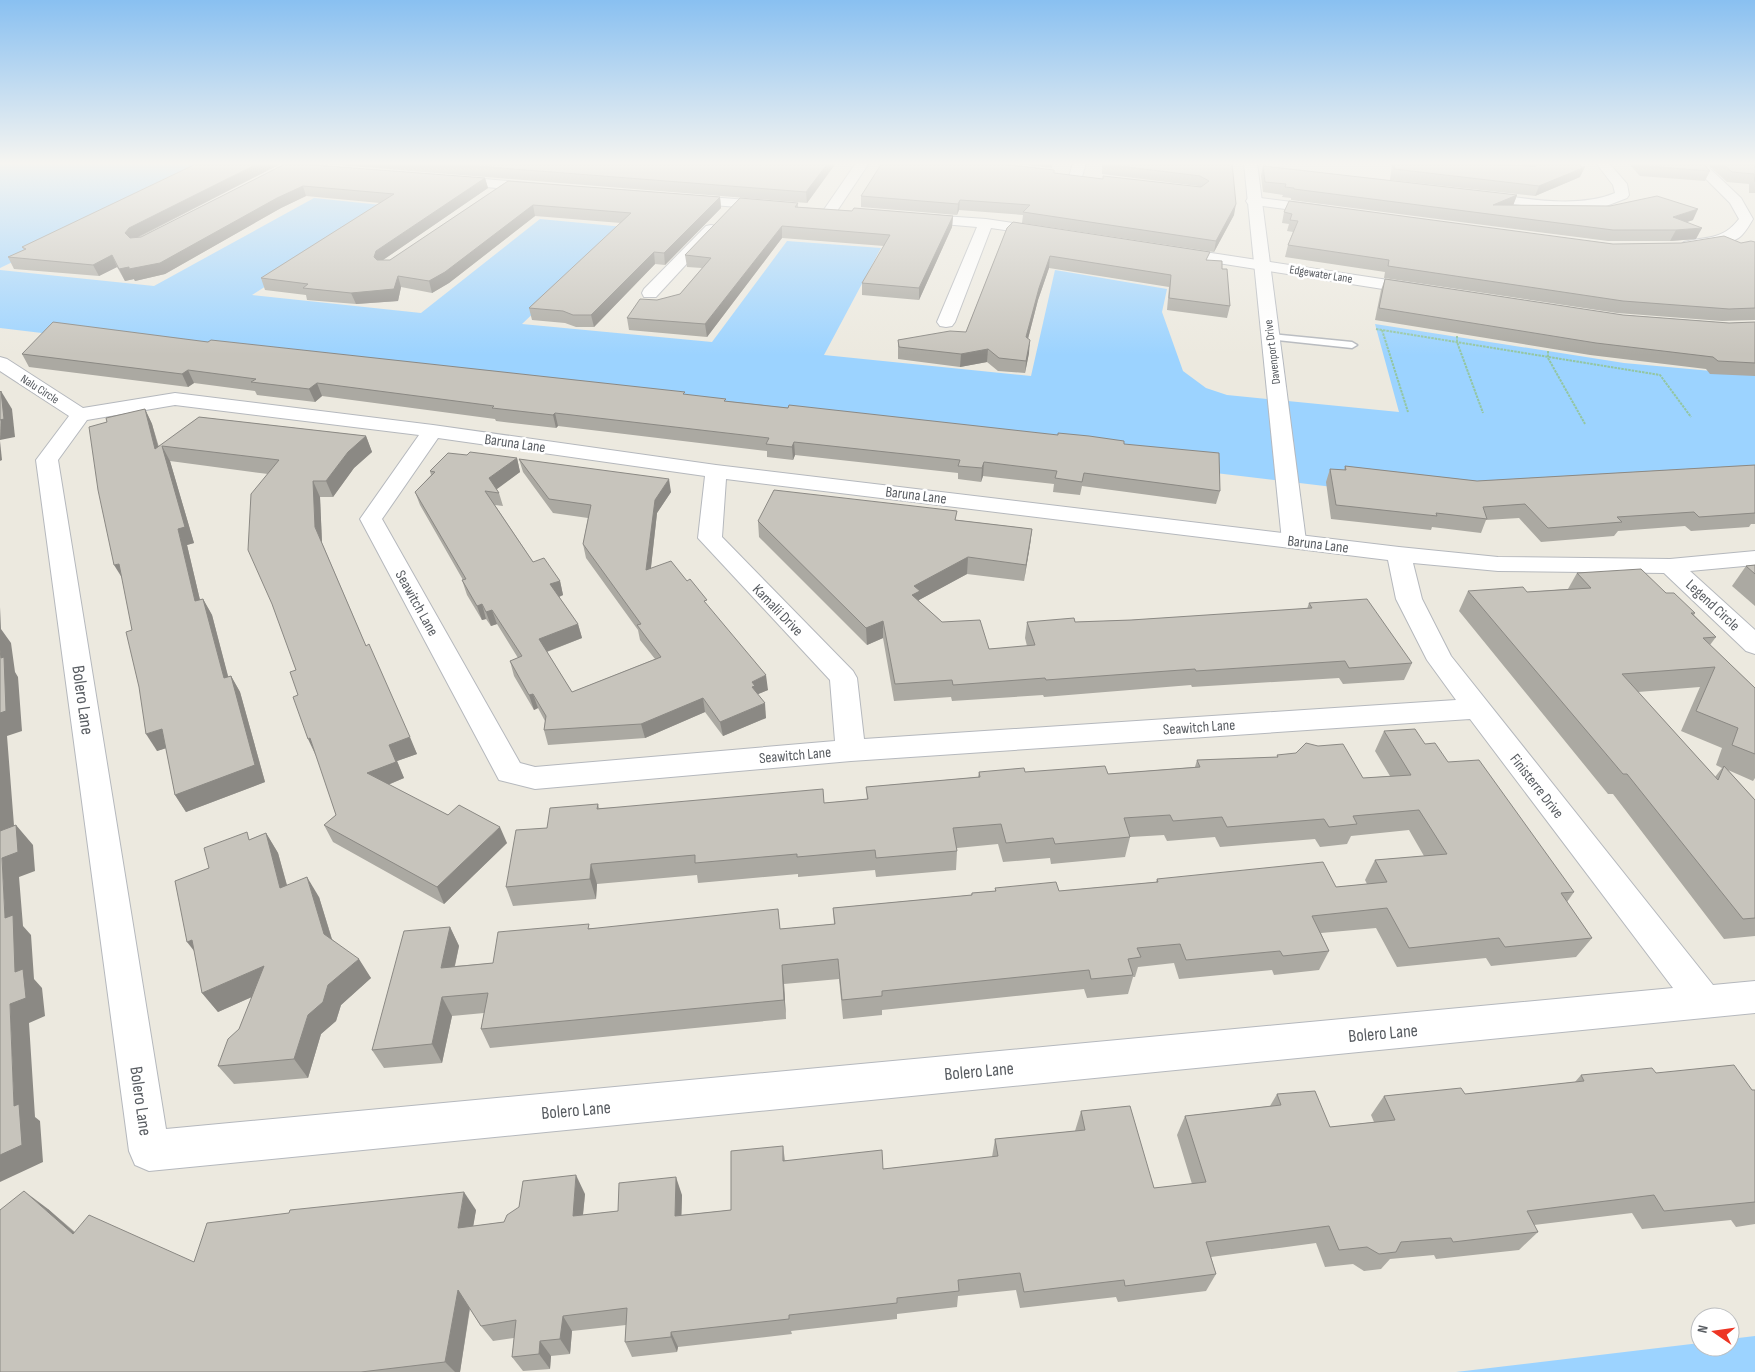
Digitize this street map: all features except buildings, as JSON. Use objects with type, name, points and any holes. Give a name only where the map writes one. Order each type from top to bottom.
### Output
[{"type":"street","points":[[650,293],[713,227]]},
{"type":"street","points":[[946,322],[984,227]]},
{"type":"street","points":[[1013,227],[1065,235]]},
{"type":"street","name":"Davenport Drive","points":[[1257,227],[1294,541]]},
{"type":"street","points":[[1677,246],[1705,244],[1734,234],[1740,227]]},
{"type":"street","name":"Edgewater Lane","points":[[1154,249],[1440,293]]},
{"type":"street","name":"Nalu Circle","points":[[0,363],[80,415]]},
{"type":"street","name":"Baruna Lane","points":[[80,415],[175,399],[433,431],[716,471],[1398,554],[1498,564],[1670,566],[1755,558]]},
{"type":"street","name":"Bolero Lane","points":[[80,415],[47,460],[149,1151],[1755,997]]},
{"type":"street","name":"Seawitch Lane","points":[[433,431],[371,519],[510,772],[535,778],[852,750],[1476,709]]},
{"type":"street","name":"Kamalii Drive","points":[[716,471],[710,538],[843,678],[852,750]]},
{"type":"street","name":"Finisterre Drive","points":[[1398,554],[1409,598],[1440,660],[1476,709],[1705,1002]]},
{"type":"street","name":"Legend Circle","points":[[1670,566],[1755,645]]},
{"type":"lane","points":[[1270,337],[1352,345]]},
{"type":"path","points":[[1376,330],[1660,375],[1691,417]]},
{"type":"path","points":[[1382,330],[1408,412]]},
{"type":"path","points":[[1458,336],[1457,342],[1483,413]]},
{"type":"path","points":[[1548,351],[1548,358],[1585,424]]},
{"type":"water","points":[[0,227],[85,227],[0,268]]},
{"type":"water","points":[[261,227],[358,227],[252,295],[421,313],[530,227],[624,227],[522,324],[712,342],[787,241],[881,248],[824,355],[1031,376],[1055,270],[1167,289],[1162,312],[1183,371],[1206,388],[1227,395],[1399,412],[1375,324],[1624,363],[1755,375],[1755,484],[1476,504],[0,328],[0,270],[154,286]]},
{"type":"water","points":[[1755,1336],[1755,1372],[1456,1372],[1690,1344],[1690,1357],[1740,1357],[1740,1338]]}]
